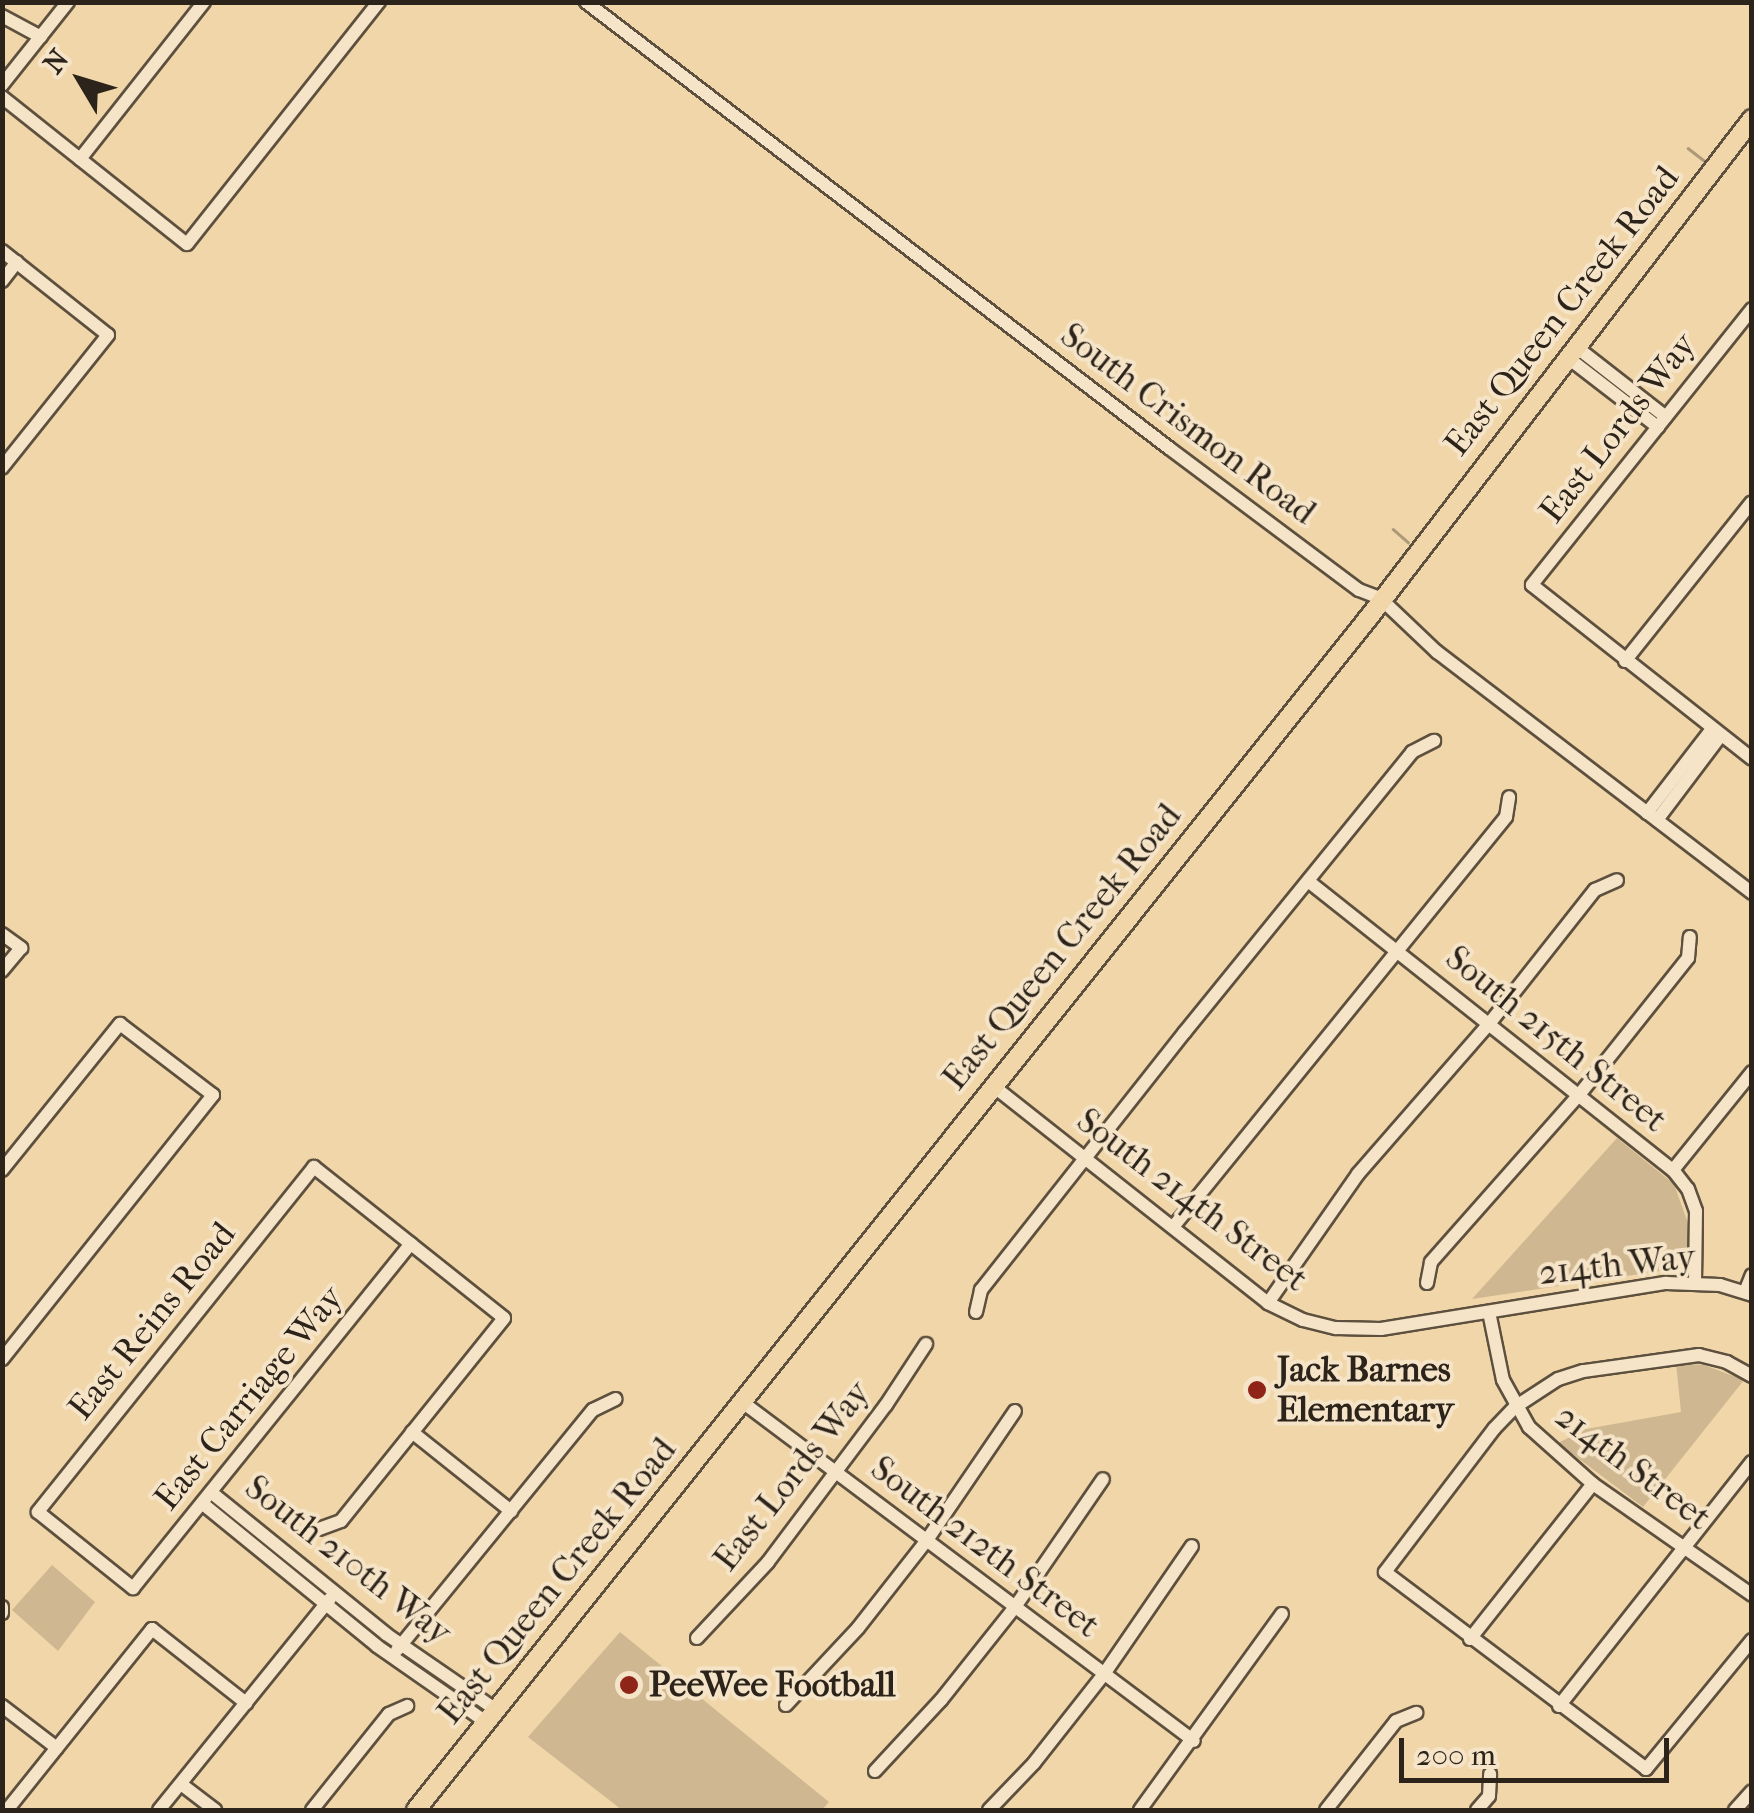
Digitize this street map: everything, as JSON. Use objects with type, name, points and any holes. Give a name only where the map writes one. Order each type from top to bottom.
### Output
[{"type":"main road","name":"East Queen Creek Road","points":[[416,1810],[1380,598],[1752,119]]},
{"type":"street","points":[[2,86],[68,2]]},
{"type":"street","points":[[80,159],[204,2]]},
{"type":"street","points":[[2,97],[188,244],[378,2]]},
{"type":"street","name":"South Crismon Road","points":[[586,2],[1182,459],[1359,590],[1380,598],[1437,652],[1752,892]]},
{"type":"street","points":[[2,16],[40,37]]},
{"type":"street","points":[[2,251],[108,334],[2,468]]},
{"type":"street","points":[[2,280],[17,262]]},
{"type":"street","name":"East Lords Way","points":[[1625,662],[1532,586],[1752,309]]},
{"type":"street","points":[[1571,351],[1662,422]]},
{"type":"street","points":[[1750,506],[1625,662],[1752,759]]},
{"type":"street","points":[[1652,816],[1716,732]]},
{"type":"street","points":[[976,1312],[982,1290],[1085,1159],[1412,752],[1434,741]]},
{"type":"street","points":[[1172,1227],[1506,818],[1509,796]]},
{"type":"street","points":[[1268,1302],[1358,1174],[1490,1024],[1595,890],[1617,880]]},
{"type":"street","name":"South 215th Street","points":[[1308,881],[1674,1170],[1696,1211],[1695,1282]]},
{"type":"street","points":[[2,934],[21,948],[2,972]]},
{"type":"street","points":[[1427,1284],[1431,1262],[1579,1095],[1688,958],[1690,937]]},
{"type":"street","points":[[2,1170],[120,1024],[213,1095],[2,1359]]},
{"type":"street","points":[[1674,1170],[1752,1072]]},
{"type":"street","name":"South 214th Street","points":[[992,1085],[1268,1302],[1303,1320],[1336,1328],[1380,1329],[1488,1312]]},
{"type":"street","name":"East Reins Road","points":[[133,1588],[38,1512],[314,1167],[411,1244]]},
{"type":"street","points":[[320,1529],[341,1521],[504,1318],[411,1244]]},
{"type":"street","name":"East Carriage Way","points":[[133,1588],[411,1244]]},
{"type":"street","points":[[1748,1293],[1752,1276]]},
{"type":"street","name":"214th Way","points":[[1488,1312],[1637,1287],[1695,1282],[1748,1293]]},
{"type":"street","name":"214th Street","points":[[1488,1312],[1502,1380],[1515,1407],[1548,1448],[1752,1595]]},
{"type":"street","name":"East Lords Way","points":[[697,1638],[768,1562],[837,1473],[926,1344]]},
{"type":"street","points":[[1752,1376],[1727,1362],[1676,1356],[1583,1371],[1558,1379],[1515,1407],[1385,1572],[1646,1769],[1752,1640]]},
{"type":"street","points":[[397,1651],[592,1410],[616,1399]]},
{"type":"street","name":"South 212th Street","points":[[742,1401],[1194,1742]]},
{"type":"street","points":[[786,1705],[858,1628],[926,1540],[1015,1412]]},
{"type":"street","points":[[412,1432],[510,1511]]},
{"type":"street","points":[[1558,1706],[1752,1462]]},
{"type":"street","points":[[875,1771],[941,1700],[1015,1607],[1103,1479]]},
{"type":"street","points":[[1470,1639],[1594,1484]]},
{"type":"street","name":"South 210th Way","points":[[208,1498],[397,1651],[491,1716]]},
{"type":"street","points":[[989,1810],[1034,1763],[1104,1674],[1192,1546]]},
{"type":"street","points":[[159,1810],[331,1598]]},
{"type":"street","points":[[1140,1810],[1194,1742],[1282,1614]]},
{"type":"street","points":[[7,1810],[152,1629],[246,1703]]},
{"type":"street","points":[[2,1706],[57,1748]]},
{"type":"street","points":[[312,1810],[389,1714],[408,1706]]},
{"type":"street","points":[[1326,1810],[1396,1721],[1416,1713]]},
{"type":"street","points":[[1477,1810],[1489,1796],[1490,1774]]},
{"type":"street","points":[[181,1784],[215,1810]]},
{"type":"street","points":[[1735,1810],[1752,1791]]},
{"type":"shaded area","points":[[1617,1138],[1674,1184],[1689,1226],[1688,1267],[1680,1273],[1667,1270],[1472,1299]]},
{"type":"shaded area","points":[[1676,1363],[1704,1365],[1744,1380],[1643,1507],[1558,1443],[1586,1429],[1681,1412]]},
{"type":"shaded area","points":[[52,1565],[95,1602],[58,1651],[12,1610]]},
{"type":"shaded area","name":"PeeWee Football","points":[[620,1632],[829,1802],[822,1810],[622,1810],[528,1737]]},
{"type":"waterway","points":[[1688,148],[1707,163]]},
{"type":"waterway","points":[[1393,529],[1408,542]]},
{"type":"place","name":"Jack Barnes Elementary","points":[[1257,1390]]},
{"type":"place","name":"PeeWee Football","points":[[629,1685]]}]
